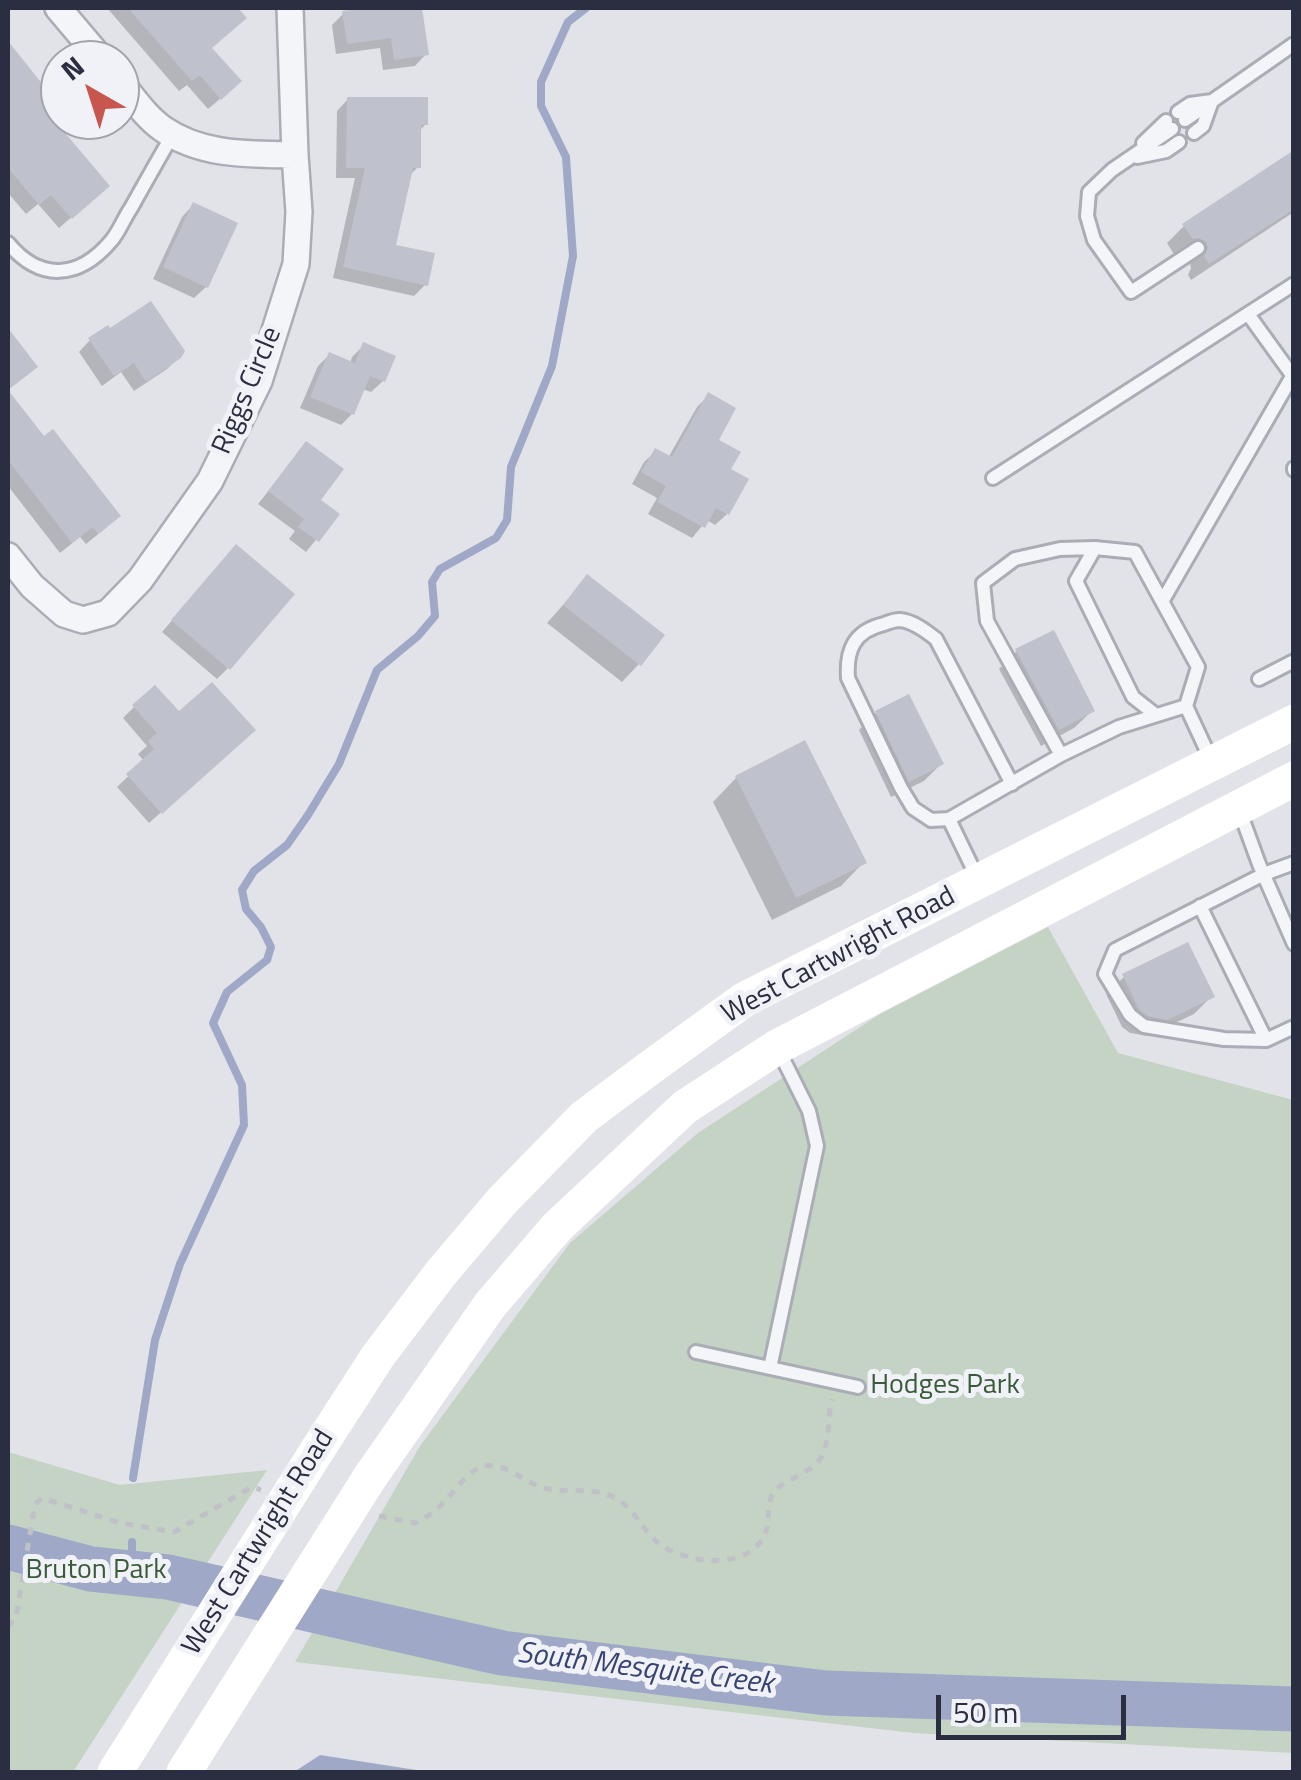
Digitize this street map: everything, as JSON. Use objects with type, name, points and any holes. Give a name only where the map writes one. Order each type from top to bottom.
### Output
[{"type":"main road","name":"West Cartwright Road","points":[[114,1772],[378,1356],[502,1201],[584,1118],[745,1000],[1294,722]]},
{"type":"main road","points":[[1213,764],[1239,807]]},
{"type":"main road","name":"West Cartwright Road","points":[[184,1772],[370,1477],[490,1305],[557,1227],[685,1107],[777,1047],[1294,779]]},
{"type":"main road","points":[[745,1000],[777,1047]]},
{"type":"street","points":[[58,8],[85,40]]},
{"type":"street","name":"Riggs Circle","points":[[8,556],[45,599],[64,614],[82,620],[108,614],[140,580],[210,481],[259,381],[296,264],[299,212],[290,8]]},
{"type":"street","points":[[140,106],[163,128],[191,144],[230,154],[294,154]]},
{"type":"lane","points":[[1130,158],[1166,151],[1190,104],[1212,102],[1294,44]]},
{"type":"lane","points":[[1194,133],[1203,126],[1212,102]]},
{"type":"lane","points":[[1176,125],[1156,129],[1130,158],[1089,192],[1086,216],[1094,240],[1131,292],[1198,248]]},
{"type":"lane","points":[[8,243],[20,259],[54,273],[73,269],[94,257],[112,240],[173,134]]},
{"type":"lane","points":[[993,478],[1294,284]]},
{"type":"lane","points":[[1163,600],[1293,374],[1248,314]]},
{"type":"lane","points":[[1094,548],[1076,581],[1133,697],[1156,716]]},
{"type":"lane","points":[[1061,756],[986,621],[983,583],[1015,559],[1060,549],[1094,548],[1135,552],[1163,600],[1198,666],[1186,706],[1213,764]]},
{"type":"lane","points":[[1012,784],[936,638],[900,620],[877,625],[856,638],[846,658],[848,678],[901,788],[913,808],[930,820],[950,819],[1119,727],[1186,706]]},
{"type":"lane","points":[[1259,678],[1294,661]]},
{"type":"lane","points":[[1239,807],[1294,944]]},
{"type":"lane","points":[[950,819],[979,881]]},
{"type":"lane","points":[[1294,862],[1116,950],[1105,974],[1130,1016],[1144,1026],[1224,1040],[1266,1040],[1294,1027]]},
{"type":"lane","points":[[1200,906],[1266,1040]]},
{"type":"lane","points":[[770,1368],[817,1146],[810,1111],[777,1047]]},
{"type":"lane","points":[[696,1352],[858,1387]]},
{"type":"path","points":[[376,1516],[415,1523],[438,1510],[482,1466],[501,1466],[544,1488],[612,1496],[621,1501],[656,1542],[692,1558],[720,1562],[762,1540],[772,1494],[820,1459],[836,1382]]},
{"type":"path","points":[[8,1627],[18,1612],[35,1504],[42,1498],[120,1523],[174,1532],[252,1487],[266,1492]]},
{"type":"green space","name":"Hodges Park","points":[[1048,927],[1118,1053],[1293,1100],[1293,1753],[914,1733],[295,1662],[420,1446],[570,1243],[698,1133],[880,1014]]},
{"type":"green space","name":"Bruton Park","points":[[8,1452],[120,1485],[267,1470],[73,1772],[8,1772]]},
{"type":"water","points":[[320,1755],[429,1772],[294,1772]]},
{"type":"building","points":[[128,8],[238,8],[247,18],[212,48],[242,81],[221,100],[200,75],[192,81]]},
{"type":"building","points":[[422,8],[429,55],[394,60],[391,38],[347,44],[342,11]]},
{"type":"building","points":[[8,41],[40,81],[40,140],[71,140],[110,186],[72,219],[51,195],[39,205],[8,168]]},
{"type":"building","points":[[347,97],[428,97],[428,125],[421,125],[421,168],[413,168],[396,245],[435,253],[428,286],[343,267],[365,168],[346,168]]},
{"type":"building","points":[[1294,150],[1294,209],[1209,264],[1204,256],[1206,242],[1193,239],[1182,224]]},
{"type":"building","points":[[193,202],[238,223],[208,288],[163,267]]},
{"type":"building","points":[[151,301],[185,351],[146,382],[134,363],[114,376],[88,338]]},
{"type":"building","points":[[8,328],[38,367],[8,390]]},
{"type":"building","points":[[363,342],[396,356],[385,382],[370,376],[354,415],[310,397],[329,352],[355,363]]},
{"type":"building","points":[[8,390],[44,436],[53,429],[121,516],[98,534],[93,527],[72,543],[8,460]]},
{"type":"building","points":[[708,392],[736,408],[719,440],[741,452],[731,469],[749,479],[729,515],[716,508],[705,528],[657,502],[666,486],[641,472],[655,448],[672,457]]},
{"type":"building","points":[[306,441],[344,469],[321,500],[340,514],[319,542],[298,527],[304,519],[268,491]]},
{"type":"building","points":[[236,544],[295,594],[230,670],[171,620]]},
{"type":"building","points":[[587,574],[665,635],[641,666],[563,605]]},
{"type":"building","points":[[1054,630],[1095,711],[1059,730],[1015,649]]},
{"type":"building","points":[[212,682],[256,730],[162,814],[126,774],[154,749],[148,741],[157,733],[132,705],[155,685],[179,711]]},
{"type":"building","points":[[909,694],[944,764],[909,782],[875,711]]},
{"type":"building","points":[[805,740],[867,863],[796,898],[735,776]]},
{"type":"building","points":[[1188,942],[1215,997],[1167,1020],[1148,1016],[1139,1009],[1122,974]]},
{"type":"waterway","points":[[133,1478],[155,1340],[180,1264],[244,1125],[242,1085],[213,1023],[227,992],[267,960],[271,947],[246,909],[242,890],[254,871],[287,845],[308,815],[339,764],[377,670],[418,636],[435,616],[432,582],[440,569],[496,538],[507,520],[511,467],[552,366],[573,256],[566,157],[541,106],[541,82],[568,22],[586,8]]},
{"type":"waterway","points":[[132,1542],[132,1574]]},
{"type":"waterway","name":"South Mesquite Creek","points":[[8,1547],[91,1569],[168,1577],[502,1653],[826,1693],[1294,1709]]}]
